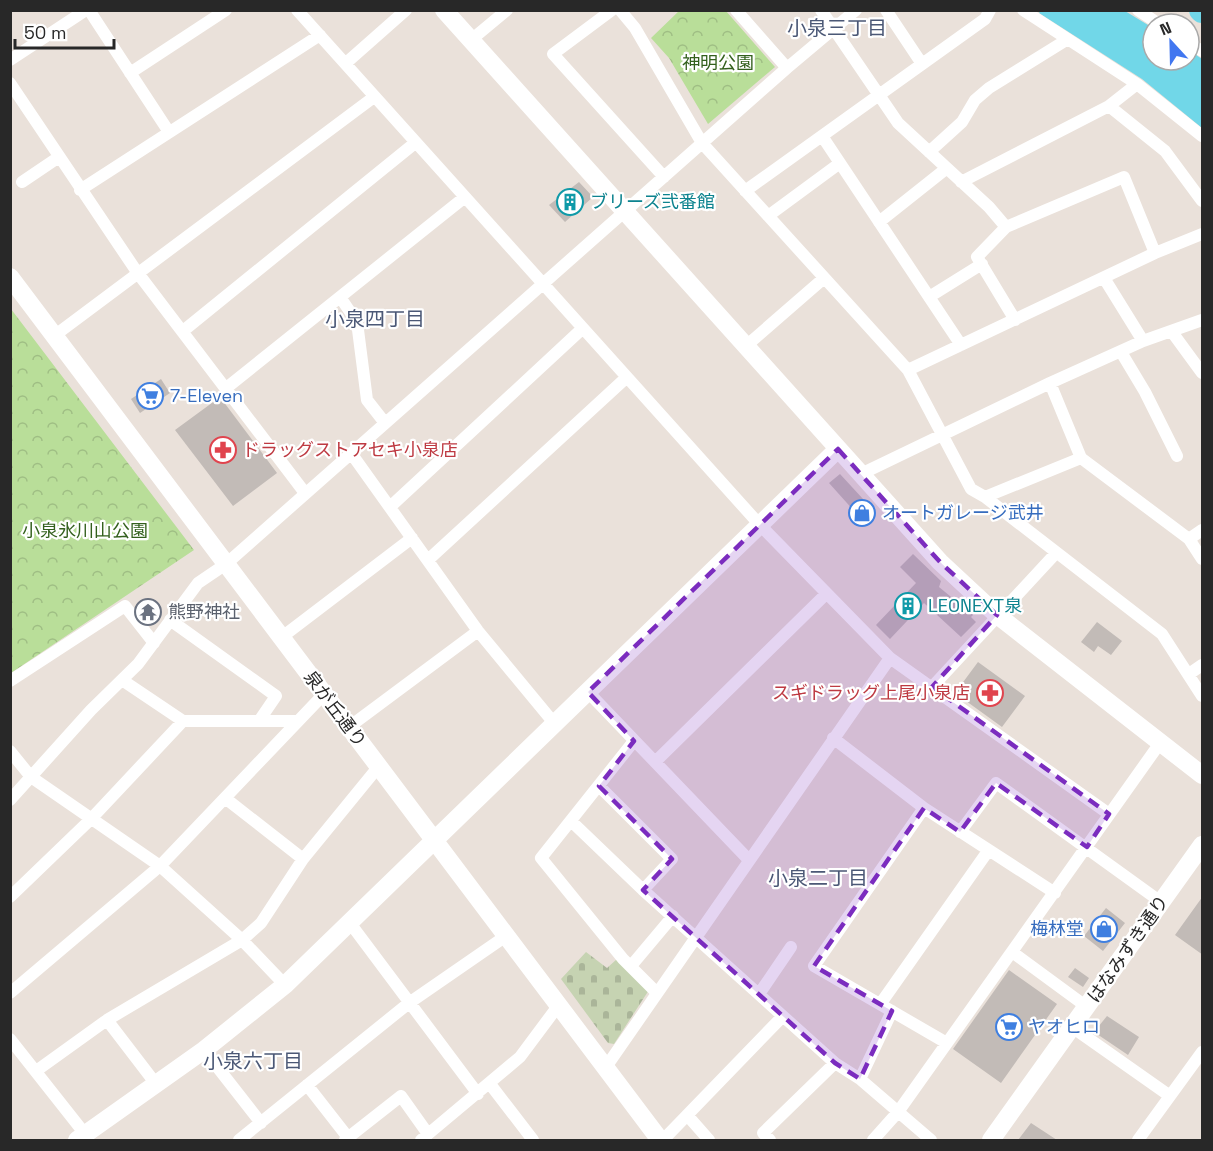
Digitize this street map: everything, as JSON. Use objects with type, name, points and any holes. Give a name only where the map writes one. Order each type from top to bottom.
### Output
[{"type":"street","points":[[10,60],[88,10],[169,132]]},
{"type":"street","points":[[130,73],[226,10]]},
{"type":"street","points":[[297,10],[759,524],[890,658],[1109,814]]},
{"type":"street","points":[[346,63],[406,10]]},
{"type":"street","points":[[444,10],[940,562],[997,615],[1203,775]]},
{"type":"street","points":[[471,40],[507,10]]},
{"type":"street","points":[[612,10],[553,54],[664,177]]},
{"type":"street","points":[[620,10],[635,28],[702,143],[908,370],[971,489],[985,497],[1162,633],[1203,696]]},
{"type":"street","points":[[736,10],[787,68]]},
{"type":"street","points":[[821,10],[835,27],[898,123],[1006,227]]},
{"type":"street","points":[[10,800],[91,710],[122,680],[154,643],[198,583],[226,564],[787,68],[856,10]]},
{"type":"street","points":[[886,10],[922,64]]},
{"type":"street","points":[[745,191],[985,18],[990,10]]},
{"type":"street","points":[[1023,10],[1137,84],[1203,136]]},
{"type":"street","points":[[80,189],[320,35]]},
{"type":"street","points":[[928,152],[962,122],[975,100],[989,88],[1068,39]]},
{"type":"street","points":[[10,82],[138,272],[305,493]]},
{"type":"street","points":[[961,182],[1109,106],[1137,84]]},
{"type":"street","points":[[54,336],[374,97]]},
{"type":"street","points":[[1109,106],[1165,151],[1203,201]]},
{"type":"street","points":[[822,136],[961,345]]},
{"type":"street","points":[[183,331],[415,143]]},
{"type":"street","points":[[22,182],[59,157]]},
{"type":"street","points":[[768,216],[840,163]]},
{"type":"street","points":[[879,222],[946,168]]},
{"type":"street","points":[[1015,320],[977,257],[1006,227],[1124,177],[1155,253]]},
{"type":"street","points":[[225,389],[465,197]]},
{"type":"street","points":[[908,370],[1155,253],[1203,234]]},
{"type":"street","points":[[929,297],[982,264]]},
{"type":"street","points":[[1104,278],[1143,341]]},
{"type":"street","points":[[746,346],[823,279]]},
{"type":"street","name":"泉が丘通り","points":[[14,288],[54,336],[661,1140]]},
{"type":"street","points":[[339,297],[357,322],[367,400],[385,423]]},
{"type":"street","points":[[861,474],[1143,341],[1203,320]]},
{"type":"street","points":[[390,507],[583,328]]},
{"type":"street","points":[[1172,332],[1203,373]]},
{"type":"street","points":[[1120,352],[1145,392],[1178,456]]},
{"type":"street","points":[[428,560],[627,377]]},
{"type":"street","points":[[1050,383],[1081,458],[1189,539],[1203,559]]},
{"type":"street","points":[[10,1039],[36,1071],[81,1137],[204,1050],[285,985],[838,449]]},
{"type":"street","points":[[351,453],[478,631],[554,723]]},
{"type":"street","points":[[985,497],[1081,458]]},
{"type":"street","points":[[1189,539],[1203,530]]},
{"type":"street","points":[[282,637],[412,538]]},
{"type":"street","points":[[932,687],[1056,553]]},
{"type":"street","points":[[655,762],[826,594]]},
{"type":"street","points":[[10,681],[125,606],[154,643]]},
{"type":"street","points":[[170,620],[276,696],[259,722]]},
{"type":"street","points":[[349,727],[478,631]]},
{"type":"street","points":[[606,1067],[890,658]]},
{"type":"street","points":[[1189,674],[1203,665]]},
{"type":"street","points":[[122,680],[183,721],[298,721]]},
{"type":"street","points":[[588,692],[748,860]]},
{"type":"street","points":[[10,993],[160,866],[324,694]]},
{"type":"street","points":[[10,897],[91,819],[183,721]]},
{"type":"street","points":[[833,738],[924,808],[1055,893]]},
{"type":"street","points":[[634,741],[541,858],[631,966],[657,993]]},
{"type":"street","points":[[873,1140],[898,1112],[945,1042],[1055,893],[1161,743]]},
{"type":"street","points":[[10,751],[31,777],[160,866],[242,940],[285,985]]},
{"type":"street","points":[[36,1071],[108,1020],[242,940],[261,923],[303,859],[379,766]]},
{"type":"street","points":[[960,832],[996,783],[1161,902]]},
{"type":"street","points":[[599,786],[672,859],[643,890]]},
{"type":"street","points":[[225,798],[303,859]]},
{"type":"street","points":[[924,808],[814,966],[945,1042]]},
{"type":"street","points":[[571,821],[643,890],[835,1063],[860,1079],[931,1140]]},
{"type":"street","name":"はなみずき通り","points":[[991,1140],[1203,845]]},
{"type":"street","points":[[881,1003],[988,851]]},
{"type":"street","points":[[631,966],[673,916]]},
{"type":"street","points":[[350,923],[478,1094]]},
{"type":"street","points":[[239,1140],[410,1003],[506,936]]},
{"type":"street","points":[[759,994],[791,947]]},
{"type":"street","points":[[1012,952],[1087,1006]]},
{"type":"street","points":[[307,1085],[347,1140],[401,1096],[425,1137],[520,1057],[558,1006]]},
{"type":"street","points":[[860,1079],[892,1011]]},
{"type":"street","points":[[661,1140],[783,1016]]},
{"type":"street","points":[[108,1020],[156,1084]]},
{"type":"street","points":[[1072,1027],[1170,1096]]},
{"type":"street","points":[[204,1050],[261,1123]]},
{"type":"street","points":[[1138,1140],[1203,1052]]},
{"type":"street","points":[[770,1140],[763,1133],[835,1063]]},
{"type":"street","points":[[490,1084],[533,1140]]},
{"type":"street","points":[[687,1115],[709,1140]]},
{"type":"highlighted area","points":[[838,449],[940,562],[997,615],[932,687],[1109,814],[1087,847],[996,783],[960,832],[924,808],[814,966],[892,1011],[860,1079],[835,1063],[643,890],[672,859],[599,786],[634,741],[588,692]]},
{"type":"green space","name":"神明公園","points":[[680,10],[726,11],[775,67],[708,124],[669,58],[651,38]]},
{"type":"green space","name":"小泉氷川山公園","points":[[11,309],[194,550],[11,673]]},
{"type":"green space","points":[[586,952],[607,968],[617,959],[649,990],[614,1044],[608,1043],[561,979]]},
{"type":"water","points":[[1041,10],[1125,11],[1141,21],[1141,72],[1201,72],[1202,59],[1202,128],[1142,79],[1039,13]]},
{"type":"building","name":"ブリーズ弐番館","points":[[579,182],[593,197],[565,222],[549,205]]},
{"type":"building","points":[[161,379],[170,393],[140,413],[131,399]]},
{"type":"building","points":[[220,397],[277,473],[233,506],[175,430]]},
{"type":"building","points":[[840,474],[875,512],[858,526],[850,517],[855,512],[829,483]]},
{"type":"building","points":[[913,554],[941,581],[939,587],[973,615],[971,617],[976,622],[961,637],[924,603],[890,639],[876,625],[916,583],[900,567]]},
{"type":"building","points":[[1097,622],[1122,641],[1111,655],[1098,646],[1094,652],[1081,642]]},
{"type":"building","points":[[978,662],[1025,696],[1002,727],[955,693]]},
{"type":"building","points":[[1203,896],[1203,955],[1175,935]]},
{"type":"building","points":[[1106,908],[1125,923],[1103,951],[1084,936]]},
{"type":"building","points":[[1075,968],[1089,978],[1083,987],[1068,977]]},
{"type":"building","points":[[1009,970],[1057,1004],[1001,1083],[953,1049]]},
{"type":"building","points":[[1107,1016],[1139,1037],[1128,1055],[1094,1032]]},
{"type":"building","points":[[1031,1123],[1057,1140],[1018,1140]]},
{"type":"place","name":"ブリーズ弐番館","points":[[570,202]]},
{"type":"place","name":"7-Eleven","points":[[150,396]]},
{"type":"place","name":"ドラッグストアセキ小泉店","points":[[223,450]]},
{"type":"place","name":"オートガレージ武井","points":[[862,513]]},
{"type":"place","name":"LEONEXT泉","points":[[908,606]]},
{"type":"place","name":"熊野神社","points":[[148,612]]},
{"type":"place","name":"スギドラッグ上尾小泉店","points":[[990,693]]},
{"type":"place","name":"梅林堂","points":[[1104,929]]},
{"type":"place","name":"ヤオヒロ","points":[[1009,1027]]},
{"type":"district","name":"小泉三丁目","points":[[837,28]]},
{"type":"district","name":"小泉四丁目","points":[[375,319]]},
{"type":"district","name":"小泉二丁目","points":[[818,878]]},
{"type":"district","name":"小泉六丁目","points":[[253,1061]]}]
